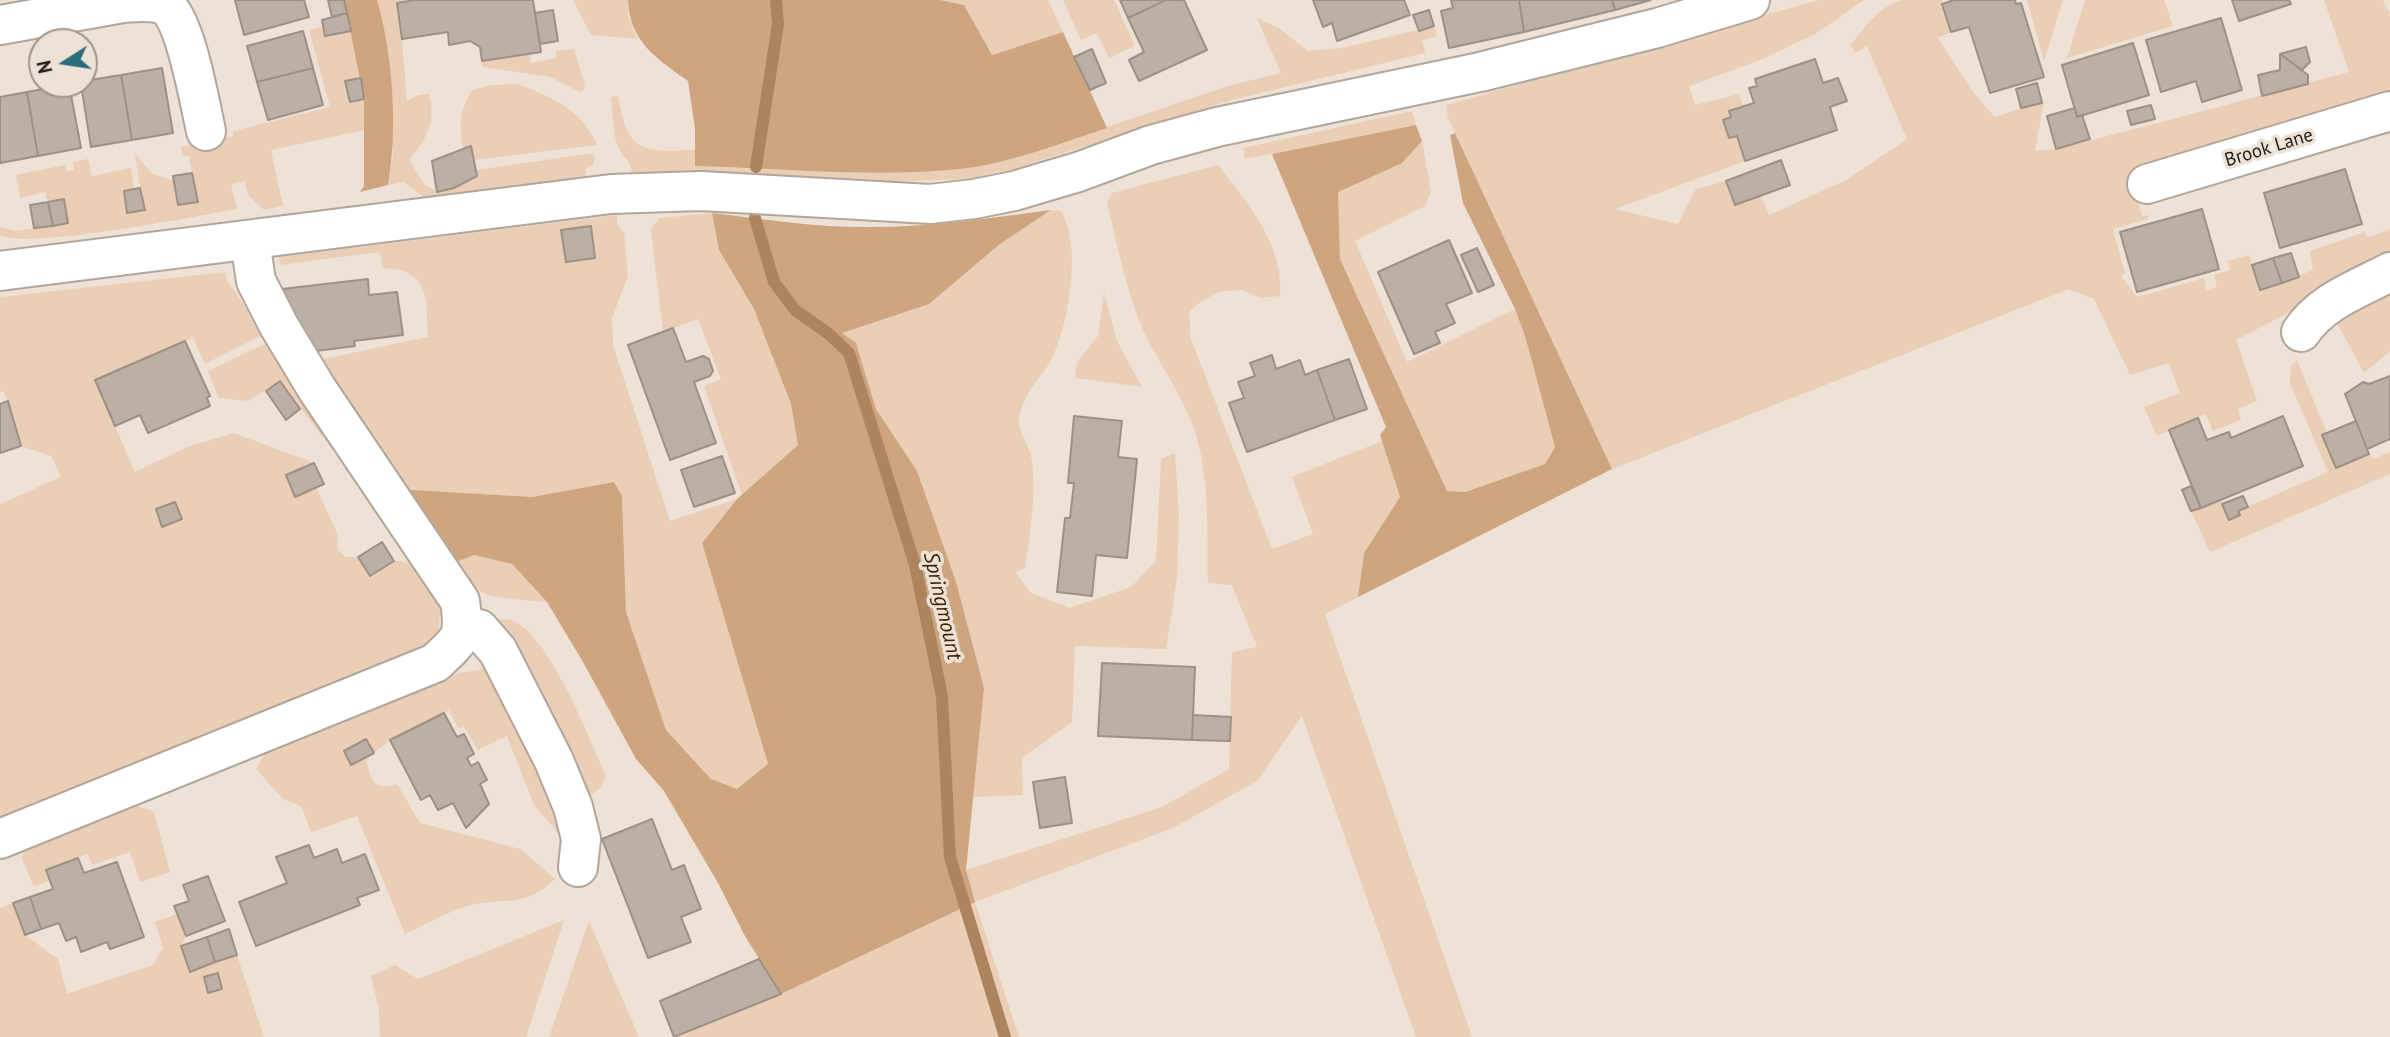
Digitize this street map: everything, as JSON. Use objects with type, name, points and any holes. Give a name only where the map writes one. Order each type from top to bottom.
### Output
[{"type":"street","points":[[0,271],[621,194],[701,191],[930,204],[974,199],[1014,191],[1078,172],[1151,145],[1217,127],[1480,72],[1657,28],[1750,0]]},
{"type":"street","points":[[0,24],[123,1],[147,1],[165,6],[176,20],[182,35],[206,131]]},
{"type":"street","name":"Brook Lane","points":[[2147,184],[2390,111]]},
{"type":"street","points":[[0,839],[435,663],[457,642],[464,627],[460,601],[317,389],[279,326],[256,281],[250,241]]},
{"type":"street","points":[[2301,332],[2311,317],[2327,304],[2390,272]]},
{"type":"street","points":[[464,627],[479,629],[498,651],[543,738],[573,807],[581,839],[578,867]]},
{"type":"shaded area","points":[[344,0],[377,0],[387,44],[392,92],[393,140],[388,185],[360,192],[364,186],[364,99]]},
{"type":"shaded area","points":[[377,0],[415,0],[397,3],[407,101],[418,95],[429,94],[431,104],[428,130],[409,160],[424,184],[437,192],[472,179],[477,176],[476,170],[594,153],[593,166],[585,169],[586,175],[583,179],[427,200],[404,182],[388,185],[393,156]]},
{"type":"shaded area","points":[[573,0],[628,0],[628,16],[637,39],[591,35]]},
{"type":"shaded area","points":[[628,0],[940,0],[964,5],[992,55],[1063,32],[1107,128],[1038,151],[968,168],[866,173],[695,166],[695,129],[688,81],[656,57],[639,38],[633,27]]},
{"type":"shaded area","points":[[940,0],[1048,0],[1063,32],[992,55],[964,5]]},
{"type":"shaded area","points":[[1063,0],[1114,0],[1135,46],[1109,58],[1097,33],[1081,40]]},
{"type":"shaded area","points":[[1819,0],[1864,0],[1815,34],[1760,60],[1689,86],[1695,105],[1739,94],[1743,106],[1730,111],[1731,117],[1723,120],[1729,138],[1737,136],[1745,161],[1615,209],[1678,224],[1696,189],[1726,181],[1735,205],[1761,196],[1769,215],[1846,180],[1907,139],[1867,46],[1855,53],[1851,45],[1880,12],[1902,0],[1942,0],[1951,32],[1938,38],[1973,92],[1995,117],[2044,101],[2035,151],[2056,149],[2349,72],[2324,0],[2383,0],[2390,15],[2390,94],[2130,171],[2142,216],[2148,215],[2148,219],[2113,229],[2125,274],[2121,276],[2137,297],[2204,278],[2206,290],[2217,287],[2214,275],[2230,270],[2228,261],[2249,255],[2261,290],[2313,270],[2310,251],[2365,232],[2368,238],[2390,229],[2390,260],[2236,340],[2257,401],[2238,409],[2241,420],[2213,431],[2206,414],[2157,436],[2144,407],[2180,393],[2169,363],[2130,375],[2094,299],[2069,289],[1612,469],[1448,118],[1446,105]]},
{"type":"shaded area","points":[[2027,0],[2063,0],[2044,61]]},
{"type":"shaded area","points":[[2085,0],[2164,0],[2173,26],[2067,58]]},
{"type":"shaded area","points":[[1257,18],[1279,28],[1308,51],[1342,48],[1434,26],[1437,36],[1422,40],[1425,53],[1232,100],[1013,169],[968,179],[860,183],[632,174],[629,162],[619,149],[615,137],[611,97],[618,96],[625,126],[634,141],[650,149],[696,150],[695,166],[861,173],[922,172],[1012,159],[1228,86],[1281,73]]},
{"type":"shaded area","points":[[323,27],[326,36],[351,31],[361,78],[345,82],[350,102],[364,99],[365,130],[271,150],[283,206],[264,210],[248,195],[245,181],[231,184],[237,209],[76,235],[16,238],[0,235],[0,227],[16,231],[68,223],[64,200],[48,202],[45,192],[20,198],[16,175],[65,165],[66,171],[74,170],[73,162],[88,159],[92,176],[131,168],[134,189],[124,192],[127,213],[144,210],[135,154],[153,174],[174,181],[178,205],[198,202],[189,156],[183,156],[181,147],[233,136],[233,131],[330,107],[309,30]]},
{"type":"shaded area","points":[[574,49],[585,86],[582,93],[550,77],[483,67],[482,61],[529,54],[531,63],[556,58],[556,51]]},
{"type":"shaded area","points":[[518,84],[554,100],[574,113],[591,133],[597,145],[474,160],[471,146],[463,149],[461,125],[462,112],[472,90],[492,85]]},
{"type":"shaded area","points":[[1412,111],[1416,125],[1245,159],[1243,148]]},
{"type":"shaded area","points":[[1416,125],[1422,141],[1402,163],[1338,192],[1340,259],[1447,491],[1465,492],[1545,464],[1555,447],[1515,309],[1463,203],[1450,135],[1455,133],[1612,469],[1358,597],[1364,553],[1400,497],[1380,435],[1386,427],[1272,154]]},
{"type":"shaded area","points":[[1422,141],[1431,192],[1425,206],[1355,241],[1407,362],[1515,309],[1555,447],[1545,464],[1464,492],[1447,491],[1340,259],[1338,191],[1401,163]]},
{"type":"shaded area","points":[[1218,165],[1252,210],[1270,242],[1280,277],[1280,296],[1260,298],[1242,290],[1222,291],[1203,300],[1189,312],[1191,339],[1272,549],[1313,534],[1292,477],[1382,441],[1400,498],[1364,553],[1358,597],[1325,614],[1472,1037],[1416,1037],[1302,716],[1257,781],[1173,828],[975,902],[966,870],[1162,807],[1229,769],[1232,652],[1257,647],[1232,585],[1208,583],[1206,492],[1197,438],[1186,410],[1138,317],[1107,203],[1112,193]]},
{"type":"shaded area","points":[[1051,210],[1061,211],[1067,225],[1071,243],[1071,283],[1059,341],[1049,364],[1028,393],[1021,410],[1019,425],[1031,456],[1033,497],[1025,568],[1015,572],[1031,593],[1069,608],[1131,587],[1156,561],[1161,459],[1175,453],[1179,517],[1177,578],[1166,649],[1075,646],[1072,722],[1022,758],[1023,795],[973,797],[984,688],[917,471],[876,409],[856,343],[841,333],[929,304],[1000,244]]},
{"type":"shaded area","points":[[1051,210],[1000,244],[929,304],[842,333],[856,343],[876,409],[917,471],[956,582],[984,688],[966,870],[975,902],[781,994],[745,936],[718,883],[664,791],[636,759],[547,602],[512,564],[474,555],[446,566],[396,489],[532,497],[614,482],[622,496],[626,612],[666,730],[711,779],[737,789],[768,764],[702,543],[737,499],[798,445],[791,404],[754,309],[719,250],[712,213],[806,224],[887,227],[957,222]]},
{"type":"shaded area","points":[[712,213],[719,250],[754,309],[791,404],[798,445],[742,495],[704,386],[721,379],[698,319],[663,332],[651,230],[659,218]]},
{"type":"shaded area","points":[[617,215],[617,223],[624,233],[628,276],[612,318],[613,345],[670,521],[737,499],[702,543],[768,764],[737,790],[711,779],[666,730],[626,612],[622,496],[614,482],[532,497],[396,489],[314,361],[428,337],[426,299],[419,282],[403,271],[383,268],[380,252],[280,265],[279,257]],"holes":[[[591,226],[595,258],[566,262],[561,231]]]},
{"type":"shaded area","points":[[225,272],[226,279],[264,334],[205,364],[193,338],[95,380],[135,472],[187,447],[234,433],[314,463],[286,475],[295,496],[316,487],[337,533],[338,550],[346,557],[358,557],[370,576],[394,561],[413,563],[440,604],[439,636],[425,649],[0,824],[0,504],[61,477],[51,456],[21,446],[4,391],[0,392],[0,297]]},
{"type":"shaded area","points":[[2390,289],[2390,351],[2364,373],[2337,323],[2341,317]]},
{"type":"shaded area","points":[[1104,292],[1117,341],[1142,387],[1075,378],[1077,362],[1098,336]]},
{"type":"shaded area","points":[[269,342],[330,433],[321,435],[280,381],[248,401],[219,398],[208,371]]},
{"type":"shaded area","points":[[2297,360],[2327,433],[2336,468],[2369,454],[2373,459],[2390,452],[2390,474],[2210,552],[2191,511],[2221,500],[2230,520],[2240,515],[2238,511],[2328,472],[2290,383],[2291,365]]},
{"type":"shaded area","points":[[474,555],[512,564],[547,602],[504,598],[480,592],[446,566]]},
{"type":"shaded area","points":[[492,620],[511,620],[527,630],[554,667],[579,715],[606,776],[601,787],[580,805]]},
{"type":"shaded area","points":[[487,666],[504,674],[565,841],[534,805],[507,736],[478,750],[464,727],[458,728],[449,710],[390,740],[374,753],[366,739],[344,751],[351,765],[366,757],[371,777],[377,785],[397,784],[420,823],[520,849],[555,879],[544,889],[523,899],[467,906],[405,934],[357,816],[311,832],[301,806],[283,799],[256,769],[265,752],[459,673]]},
{"type":"shaded area","points":[[124,800],[154,812],[170,872],[140,882],[130,852],[92,865],[88,854],[47,870],[50,880],[34,887],[22,859],[26,842]]},
{"type":"shaded area","points":[[975,902],[1019,1037],[677,1037],[781,994]]},
{"type":"shaded area","points":[[13,903],[25,935],[58,959],[67,994],[153,965],[163,948],[155,922],[177,914],[186,936],[181,947],[190,971],[237,955],[264,1037],[0,1037],[0,908]]},
{"type":"shaded area","points":[[564,920],[526,1037],[380,1037],[379,1010],[371,976],[395,965],[418,979]]},
{"type":"shaded area","points":[[589,921],[639,1037],[549,1037]]},
{"type":"building","points":[[235,0],[304,0],[309,17],[244,35]]},
{"type":"building","points":[[328,0],[344,0],[347,13],[332,17]]},
{"type":"building","points":[[415,0],[533,0],[541,52],[482,61],[480,47],[470,41],[449,45],[448,32],[402,39],[397,3]]},
{"type":"building","points":[[1120,0],[1166,0],[1128,18]]},
{"type":"building","points":[[1166,0],[1184,0],[1207,50],[1139,81],[1129,60],[1144,52],[1128,18]]},
{"type":"building","points":[[1313,0],[1404,0],[1410,15],[1337,41],[1332,23],[1323,27]]},
{"type":"building","points":[[1451,0],[1519,0],[1524,32],[1449,48],[1441,11],[1453,8]]},
{"type":"building","points":[[1519,0],[1612,0],[1615,10],[1524,32]]},
{"type":"building","points":[[1612,0],[1651,0],[1615,10]]},
{"type":"building","points":[[1954,0],[2015,0],[2016,4],[2021,3],[2044,77],[1990,93],[1969,27],[1951,32],[1942,4]]},
{"type":"building","points":[[2232,0],[2289,0],[2291,4],[2239,21]]},
{"type":"building","points":[[553,10],[558,41],[540,44],[535,13]]},
{"type":"building","points":[[1429,10],[1434,26],[1419,31],[1413,15]]},
{"type":"building","points":[[347,13],[351,31],[325,36],[322,20]]},
{"type":"building","points":[[2221,18],[2242,90],[2202,102],[2196,81],[2161,92],[2146,40]]},
{"type":"building","points":[[303,31],[313,68],[257,82],[247,46]]},
{"type":"building","points":[[2133,43],[2149,95],[2077,117],[2062,65]]},
{"type":"building","points":[[2306,47],[2310,62],[2302,70],[2280,54]]},
{"type":"building","points":[[1092,49],[1106,83],[1090,90],[1074,57]]},
{"type":"building","points":[[2280,54],[2308,75],[2308,84],[2262,96],[2258,75],[2280,70]]},
{"type":"building","points":[[1815,59],[1823,83],[1838,78],[1847,101],[1830,107],[1837,130],[1745,161],[1737,136],[1729,138],[1723,120],[1731,117],[1729,111],[1754,103],[1749,88],[1757,86],[1755,79]]},
{"type":"building","points":[[162,68],[173,133],[132,140],[121,75]]},
{"type":"building","points":[[313,68],[323,105],[268,120],[257,82]]},
{"type":"building","points":[[121,75],[132,140],[91,147],[83,98],[98,98],[98,79]]},
{"type":"building","points":[[361,78],[364,99],[350,102],[345,81]]},
{"type":"building","points":[[2037,83],[2042,103],[2021,108],[2016,89]]},
{"type":"building","points":[[27,92],[38,156],[0,163],[0,97]]},
{"type":"building","points":[[28,98],[72,98],[81,148],[38,156]]},
{"type":"building","points":[[2151,105],[2155,119],[2131,125],[2127,111]]},
{"type":"building","points":[[2075,108],[2077,117],[2082,115],[2090,139],[2056,149],[2047,116]]},
{"type":"building","points":[[471,146],[477,176],[454,188],[437,192],[432,161]]},
{"type":"building","points":[[1781,160],[1790,185],[1735,205],[1726,181]]},
{"type":"building","points":[[2345,169],[2362,224],[2280,248],[2264,193]]},
{"type":"building","points":[[192,173],[198,202],[178,205],[173,176]]},
{"type":"building","points":[[140,188],[145,210],[127,213],[124,191]]},
{"type":"building","points":[[64,199],[68,223],[53,226],[48,202]]},
{"type":"building","points":[[48,202],[53,226],[34,228],[30,205]]},
{"type":"building","points":[[2202,209],[2219,269],[2137,292],[2120,232]]},
{"type":"building","points":[[591,226],[595,258],[566,262],[561,230]]},
{"type":"building","points":[[1449,240],[1472,293],[1446,304],[1455,323],[1435,332],[1440,343],[1414,354],[1378,272]]},
{"type":"building","points":[[1477,248],[1494,285],[1478,292],[1461,255]]},
{"type":"building","points":[[2291,253],[2299,277],[2282,283],[2273,258]]},
{"type":"building","points":[[2273,258],[2282,283],[2260,290],[2252,265]]},
{"type":"building","points":[[368,279],[369,295],[397,292],[403,335],[354,341],[355,346],[308,352],[292,327],[282,289]]},
{"type":"building","points":[[673,328],[686,362],[703,356],[709,359],[713,371],[710,376],[694,382],[716,443],[670,460],[628,345]]},
{"type":"building","points":[[185,341],[210,396],[207,398],[210,406],[148,433],[140,415],[115,426],[95,380]]},
{"type":"building","points":[[1272,355],[1276,369],[1300,360],[1305,375],[1317,370],[1335,420],[1247,452],[1229,403],[1244,398],[1238,382],[1255,376],[1250,363]]},
{"type":"building","points":[[1349,359],[1367,409],[1335,420],[1317,370]]},
{"type":"building","points":[[2390,376],[2390,439],[2367,449],[2345,394],[2363,382],[2369,384]]},
{"type":"building","points":[[280,381],[300,409],[286,420],[266,391]]},
{"type":"building","points":[[8,401],[21,446],[0,453],[0,404]]},
{"type":"building","points":[[1074,416],[1122,421],[1118,457],[1137,459],[1127,558],[1096,555],[1092,596],[1057,592],[1065,518],[1070,518],[1074,483],[1068,483]]},
{"type":"building","points":[[2283,416],[2303,466],[2201,508],[2169,430],[2198,418],[2207,440],[2229,432],[2231,438]]},
{"type":"building","points":[[2356,421],[2369,454],[2336,468],[2322,435]]},
{"type":"building","points":[[722,456],[735,493],[694,507],[681,470]]},
{"type":"building","points":[[314,463],[324,484],[295,497],[286,475]]},
{"type":"building","points":[[2191,486],[2201,508],[2191,511],[2182,490]]},
{"type":"building","points":[[2243,496],[2248,507],[2238,511],[2240,515],[2229,520],[2222,504]]},
{"type":"building","points":[[175,502],[182,519],[162,527],[156,509]]},
{"type":"building","points":[[382,542],[394,561],[370,576],[358,557]]},
{"type":"building","points":[[1102,663],[1195,667],[1192,740],[1098,736]]},
{"type":"building","points":[[444,713],[457,737],[464,734],[474,754],[467,758],[471,766],[478,762],[487,780],[480,784],[489,804],[466,828],[453,803],[438,810],[430,795],[421,800],[390,740]]},
{"type":"building","points":[[1193,715],[1231,717],[1230,741],[1192,740]]},
{"type":"building","points":[[366,739],[374,753],[351,765],[344,751]]},
{"type":"building","points":[[1065,777],[1072,823],[1040,828],[1033,782]]},
{"type":"building","points":[[652,819],[672,870],[684,865],[701,909],[681,917],[691,942],[648,958],[602,839]]},
{"type":"building","points":[[309,845],[314,858],[337,849],[342,863],[365,854],[379,890],[357,898],[360,905],[256,946],[239,902],[287,883],[276,857]]},
{"type":"building","points":[[78,858],[84,873],[117,862],[144,937],[110,949],[107,942],[81,952],[76,937],[66,941],[59,923],[41,929],[30,897],[53,889],[46,870]]},
{"type":"building","points":[[208,876],[225,921],[186,936],[174,906],[189,901],[183,885]]},
{"type":"building","points":[[30,897],[41,929],[25,935],[13,903]]},
{"type":"building","points":[[229,929],[237,955],[215,962],[207,937]]},
{"type":"building","points":[[207,937],[215,962],[190,972],[181,946]]},
{"type":"building","points":[[759,959],[781,994],[674,1037],[660,1001]]},
{"type":"building","points":[[218,973],[222,989],[208,993],[204,977]]},
{"type":"waterway","name":"Springmount","points":[[756,167],[778,24],[776,0]]},
{"type":"waterway","name":"Springmount","points":[[755,218],[774,282],[795,310],[829,334],[849,353],[915,565],[942,696],[950,857],[1005,1037]]}]
